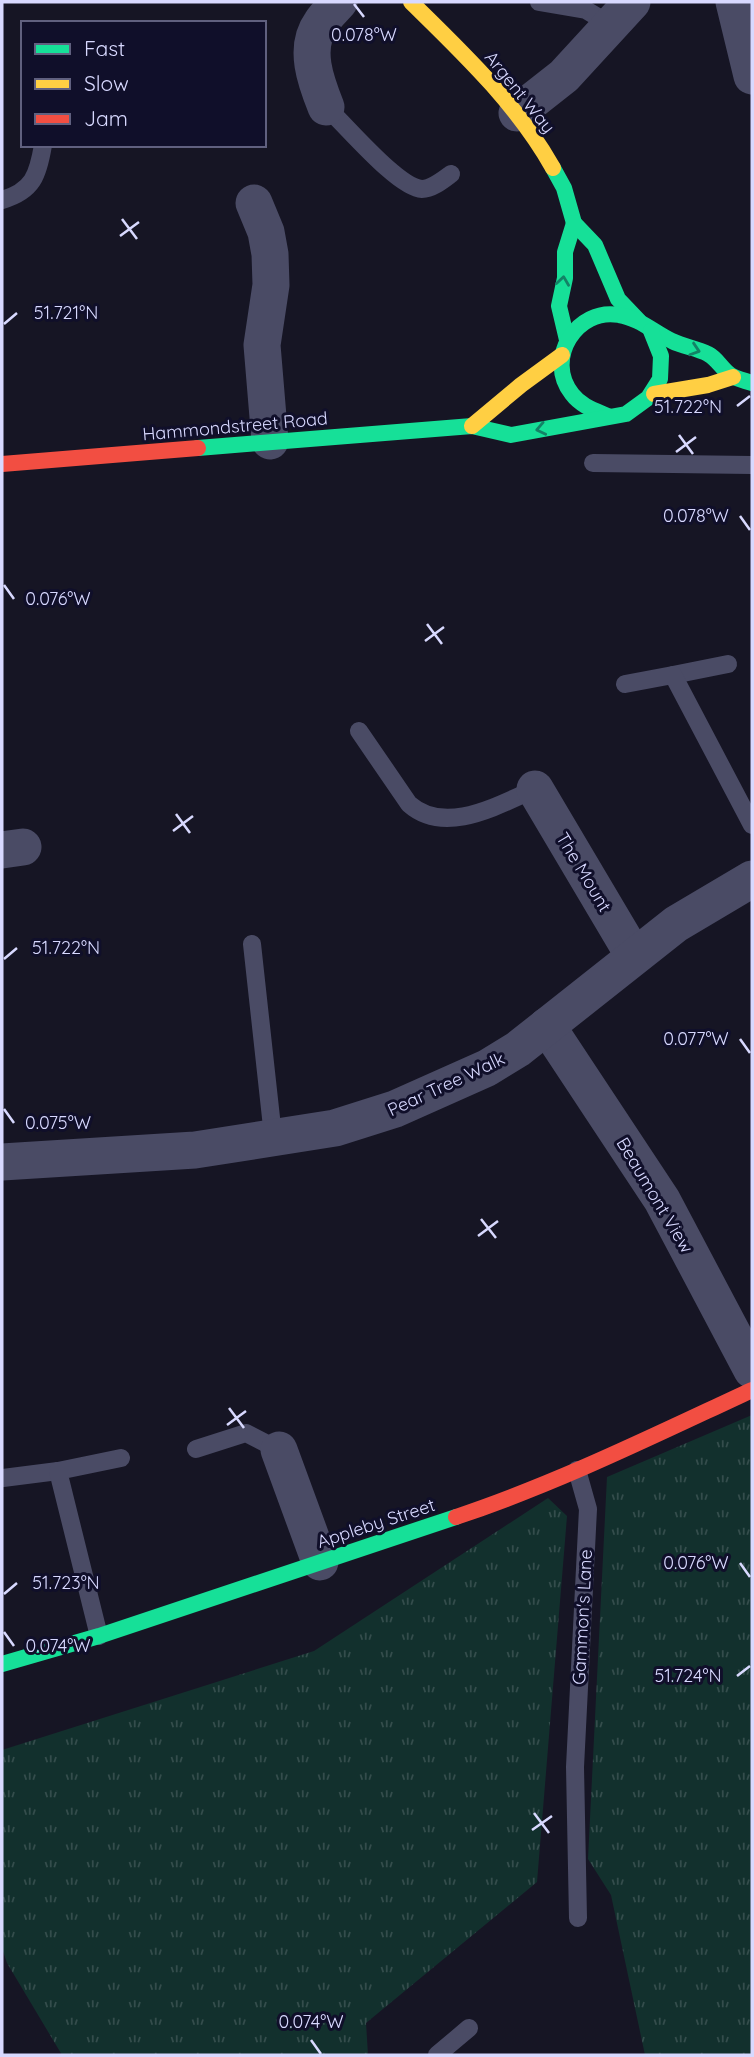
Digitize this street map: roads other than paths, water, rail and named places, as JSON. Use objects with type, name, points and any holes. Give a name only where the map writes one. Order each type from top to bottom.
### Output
[{"type":"street","points":[[327,107],[317,85],[312,46],[319,25],[339,2]]},
{"type":"street","name":"Argent Way","points":[[411,2],[474,64],[517,113],[564,188],[574,223],[595,245],[618,299],[645,326]]},
{"type":"street","points":[[734,2],[752,76]]},
{"type":"street","points":[[517,113],[564,76],[622,13]]},
{"type":"street","points":[[254,203],[266,232],[270,254],[271,285],[262,345],[270,441]]},
{"type":"street","points":[[574,223],[565,252],[565,278],[559,306],[564,347],[561,372],[566,387],[577,402],[592,412],[608,415]]},
{"type":"street","points":[[472,426],[564,347],[578,327],[592,318],[608,314],[624,315],[679,345],[710,355],[733,377],[752,383]]},
{"type":"street","points":[[645,326],[659,345],[663,360],[662,378],[654,394]]},
{"type":"street","name":"Hammondstreet Road","points":[[2,464],[472,426],[511,435],[608,415],[626,414],[642,406],[654,394],[708,385],[733,377]]},
{"type":"street","name":"The Mount","points":[[535,789],[634,956]]},
{"type":"street","name":"Pear Tree Walk","points":[[2,1162],[195,1150],[335,1128],[427,1097],[487,1068],[518,1049],[676,924],[752,879]]},
{"type":"street","name":"Beaumont View","points":[[547,1026],[662,1200],[752,1370]]},
{"type":"street","name":"Appleby Street","points":[[2,1664],[99,1636],[489,1506],[577,1470],[752,1390]]},
{"type":"street","points":[[279,1450],[320,1562]]},
{"type":"lane","points":[[539,2],[622,13]]},
{"type":"lane","points":[[327,107],[378,160],[412,187],[424,189],[451,174]]},
{"type":"lane","points":[[2,200],[17,194],[35,179],[43,147]]},
{"type":"lane","points":[[593,463],[752,465]]},
{"type":"lane","points":[[625,684],[728,664]]},
{"type":"lane","points":[[673,675],[752,825]]},
{"type":"lane","points":[[359,731],[409,804],[418,812],[432,817],[447,819],[491,808],[535,789]]},
{"type":"lane","points":[[253,944],[273,1136]]},
{"type":"lane","points":[[197,1449],[246,1433],[279,1450]]},
{"type":"lane","points":[[3,1478],[58,1471],[121,1458]]},
{"type":"lane","name":"Gammon's Lane","points":[[577,1470],[588,1509],[575,1765],[578,1918]]},
{"type":"lane","points":[[58,1471],[99,1636]]},
{"type":"lane","points":[[438,2055],[469,2028]]}]
